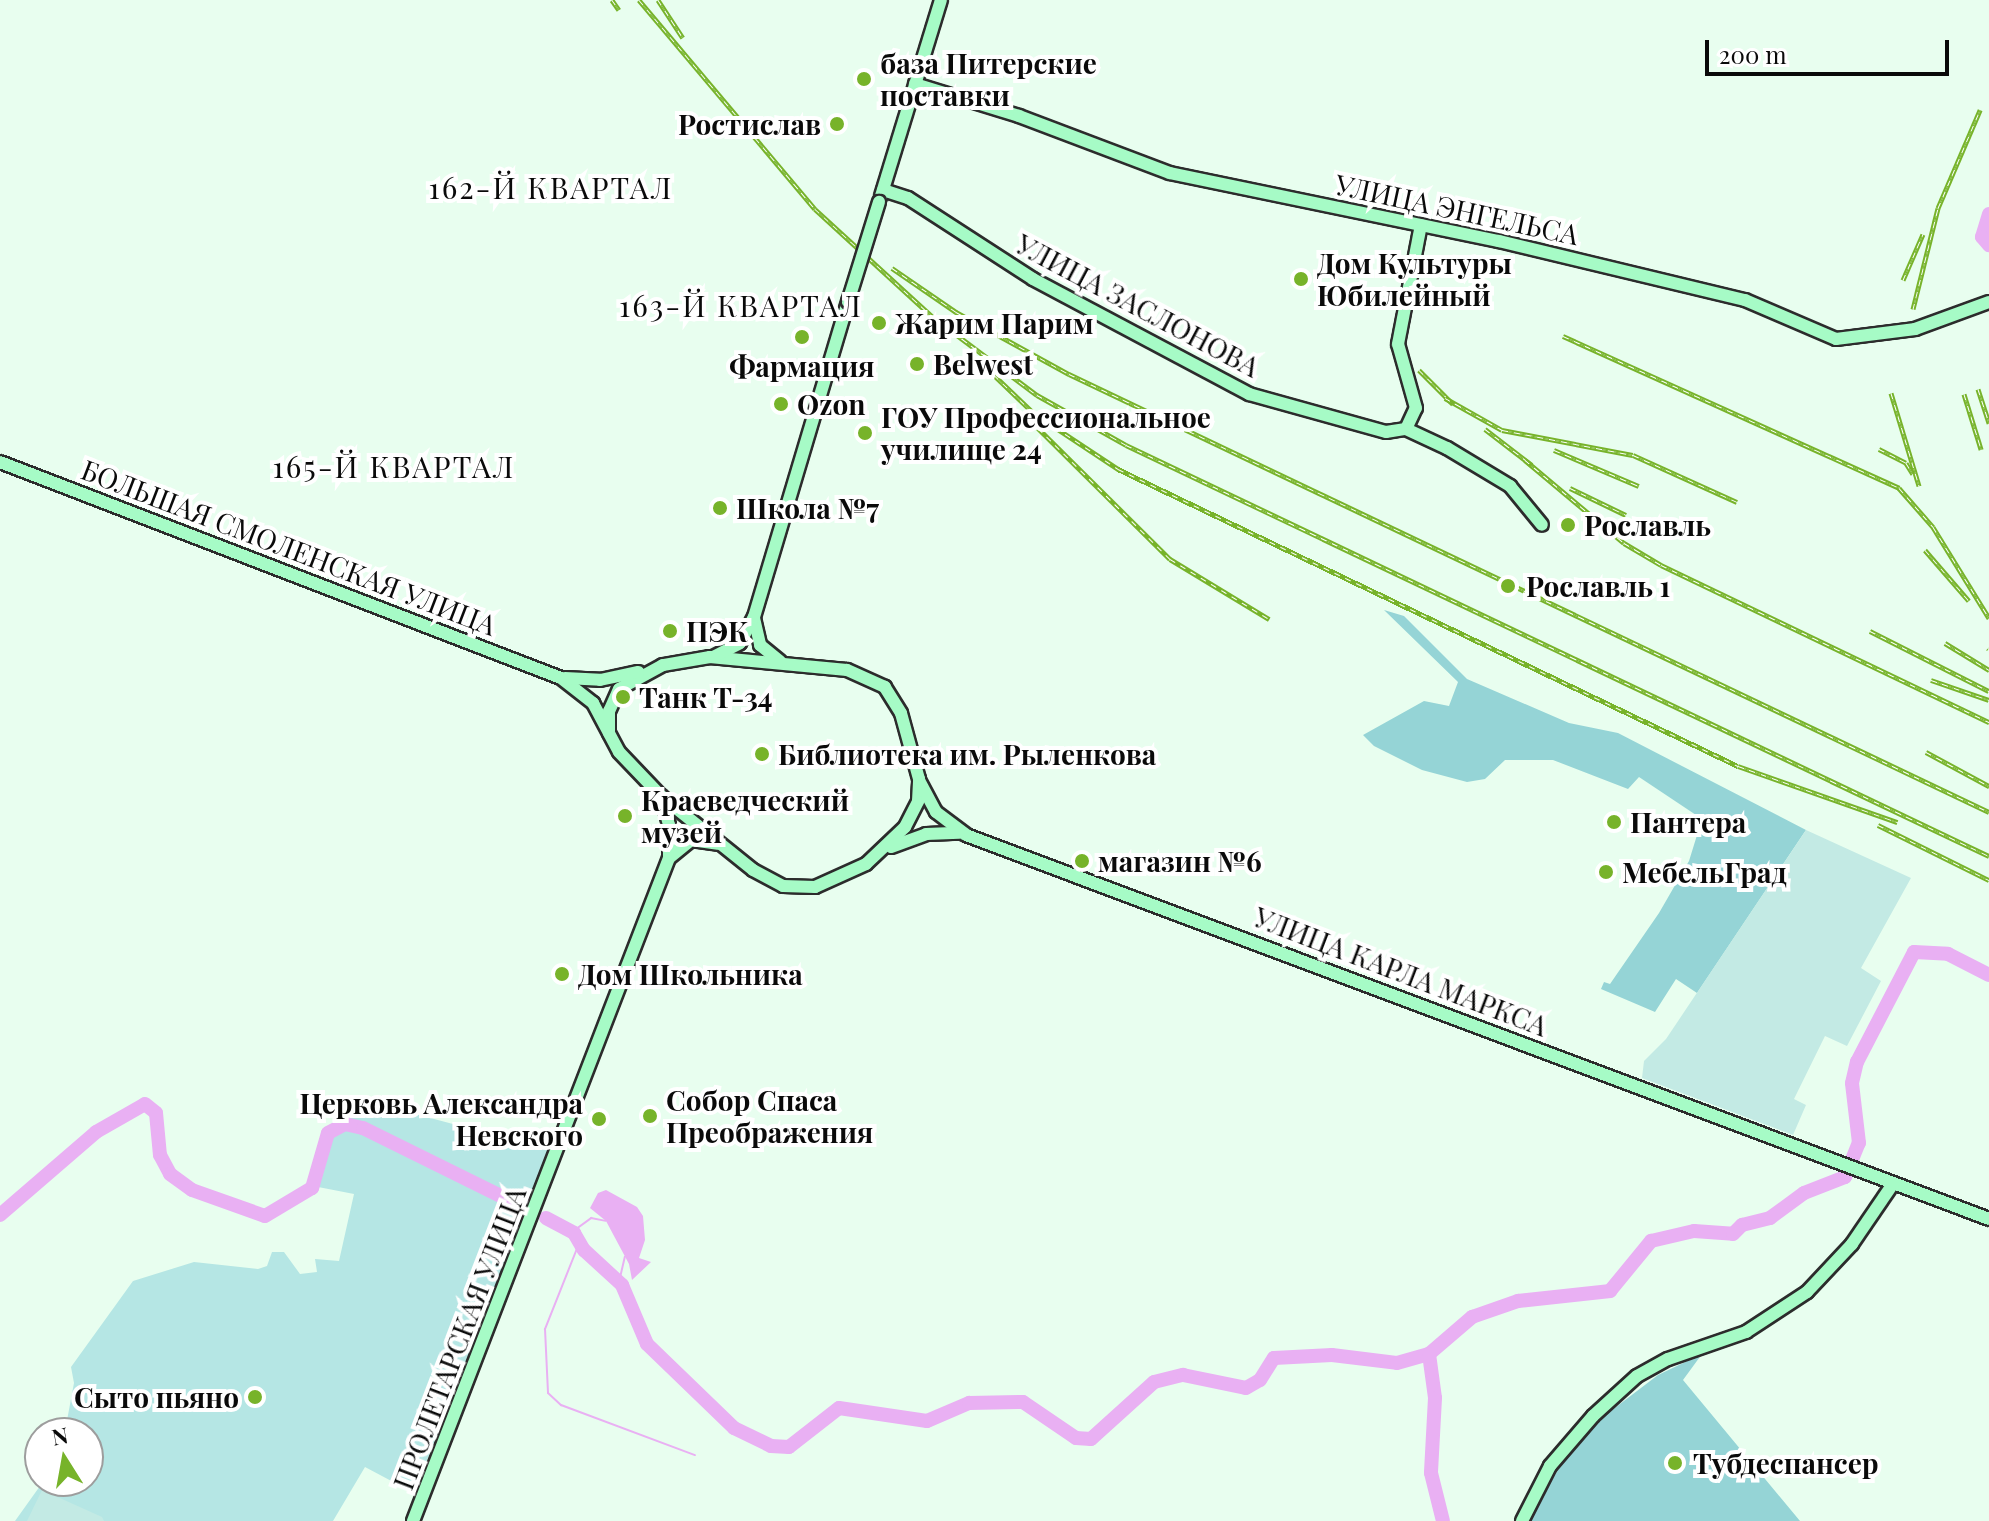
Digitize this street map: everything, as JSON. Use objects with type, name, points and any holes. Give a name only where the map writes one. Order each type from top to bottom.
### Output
[{"type":"main road","points":[[710,657],[847,670],[885,687],[901,713],[919,779],[911,819],[882,852],[829,883],[799,889],[766,879],[661,796],[624,758],[609,733],[612,701],[645,671],[710,657],[740,643],[754,617],[941,0]]},
{"type":"main road","name":"УЛИЦА ЭНГЕЛЬСА","points":[[915,84],[1019,116],[1170,173],[1421,225],[1745,300],[1836,339],[1915,329],[1989,302]]},
{"type":"main road","name":"УЛИЦА ЗАСЛОНОВА","points":[[881,196],[908,198],[1033,279],[1249,394],[1386,432],[1406,429],[1498,477],[1542,525]]},
{"type":"main road","points":[[1406,429],[1416,408],[1398,344],[1421,225]]},
{"type":"main road","name":"БОЛЬШАЯ СМОЛЕНСКАЯ УЛИЦА","points":[[0,462],[561,678],[593,703],[609,733]]},
{"type":"main road","points":[[754,617],[760,645],[786,664]]},
{"type":"main road","name":"БОЛЬШАЯ СМОЛЕНСКАЯ УЛИЦА","points":[[561,678],[600,680],[645,671]]},
{"type":"main road","name":"УЛИЦА КАРЛА МАРКСА","points":[[919,779],[936,812],[960,833],[1893,1184]]},
{"type":"main road","name":"ПРОЛЕТАРСКАЯ УЛИЦА","points":[[413,1521],[669,858],[669,825],[661,796]]},
{"type":"main road","name":"УЛИЦА КАРЛА МАРКСА","points":[[882,852],[926,834],[960,833]]},
{"type":"main road","points":[[669,858],[691,840],[725,847]]},
{"type":"main road","points":[[1522,1521],[1550,1466],[1593,1416],[1637,1376],[1668,1359],[1746,1332],[1807,1292],[1852,1244],[1893,1184],[1989,1219]]},
{"type":"shaded area","points":[[1384,610],[1404,616],[1467,679],[1569,723],[1618,733],[1806,830],[1697,993],[1676,979],[1655,1012],[1601,989],[1604,982],[1610,984],[1659,913],[1689,861],[1702,819],[1639,777],[1628,789],[1553,760],[1505,760],[1485,779],[1467,782],[1422,770],[1374,746],[1363,735],[1424,701],[1449,706],[1458,682]]},
{"type":"shaded area","points":[[1806,830],[1911,878],[1861,968],[1881,981],[1847,1046],[1825,1036],[1794,1099],[1806,1105],[1793,1135],[1642,1078],[1644,1061],[1666,1039]]},
{"type":"shaded area","points":[[348,1096],[550,1150],[414,1493],[365,1467],[333,1521],[15,1521],[32,1497],[104,1497],[104,1417],[68,1417],[74,1383],[71,1367],[133,1281],[194,1262],[258,1269],[267,1266],[272,1252],[284,1252],[300,1274],[317,1272],[315,1259],[339,1261],[354,1194],[313,1186],[328,1133]]},
{"type":"shaded area","points":[[606,1190],[637,1207],[643,1216],[645,1240],[639,1258],[651,1262],[632,1280],[629,1264],[606,1221],[590,1208],[598,1193]]},
{"type":"shaded area","name":"Тубдеспансер","points":[[1702,1354],[1683,1380],[1800,1521],[1528,1521],[1572,1446],[1595,1423],[1658,1375]]},
{"type":"shaded area","points":[[39,1497],[58,1497],[102,1517],[104,1521],[27,1521]]},
{"type":"waterway","points":[[1989,214],[1982,237],[1989,245]]},
{"type":"waterway","points":[[1429,1354],[1472,1317],[1518,1301],[1610,1291],[1651,1241],[1694,1231],[1733,1234],[1742,1225],[1770,1218],[1804,1193],[1845,1177],[1859,1143],[1852,1083],[1857,1062],[1914,952],[1948,954],[1989,975]]},
{"type":"waterway","points":[[0,1215],[96,1132],[145,1104],[156,1113],[160,1155],[170,1174],[192,1190],[265,1216],[312,1188],[328,1133],[345,1124],[363,1128],[509,1200],[533,1204]]},
{"type":"waterway","points":[[546,1218],[574,1233],[584,1250],[622,1285],[647,1344],[734,1428],[771,1446],[789,1447],[839,1408],[927,1421],[969,1403],[1023,1402],[1076,1438],[1091,1439],[1154,1382],[1183,1375],[1246,1388],[1260,1380],[1274,1358],[1332,1355],[1397,1363],[1429,1354]]},
{"type":"waterway","points":[[572,1232],[591,1218],[606,1221]]},
{"type":"waterway","points":[[580,1241],[545,1329],[548,1393],[561,1405],[695,1455]]},
{"type":"waterway","points":[[619,1282],[625,1257]]},
{"type":"waterway","points":[[1429,1354],[1435,1398],[1431,1473],[1443,1521]]},
{"type":"railway","points":[[612,0],[619,10]]},
{"type":"railway","points":[[639,0],[815,209],[933,317],[1037,395],[1126,445],[1989,856]]},
{"type":"railway","points":[[658,0],[683,38]]},
{"type":"railway","points":[[1913,309],[1938,208],[1980,110]]},
{"type":"railway","points":[[1903,280],[1923,234]]},
{"type":"railway","points":[[892,268],[956,312],[1069,374],[1989,812]]},
{"type":"railway","points":[[1563,336],[1899,488],[1933,527],[1989,618]]},
{"type":"railway","points":[[1419,370],[1453,404]]},
{"type":"railway","points":[[994,375],[1043,422]]},
{"type":"railway","points":[[1978,389],[1989,423]]},
{"type":"railway","points":[[1891,393],[1919,486]]},
{"type":"railway","points":[[1964,394],[1981,449]]},
{"type":"railway","points":[[1445,398],[1502,430],[1633,455],[1737,502]]},
{"type":"railway","points":[[1035,414],[1118,469],[1738,766],[1897,822]]},
{"type":"railway","points":[[1038,428],[1170,559],[1269,619]]},
{"type":"railway","points":[[1485,429],[1532,465]]},
{"type":"railway","points":[[1879,449],[1906,463],[1913,474]]},
{"type":"railway","points":[[1554,450],[1639,486]]},
{"type":"railway","points":[[1525,460],[1624,543],[1661,565],[1989,722]]},
{"type":"railway","points":[[1570,488],[1626,515]]},
{"type":"railway","points":[[1925,550],[1969,601]]},
{"type":"railway","points":[[1870,631],[1989,691]]},
{"type":"railway","points":[[1945,643],[1989,670]]},
{"type":"railway","points":[[1931,680],[1989,700]]},
{"type":"railway","points":[[1926,752],[1989,786]]},
{"type":"railway","points":[[1878,825],[1989,880]]},
{"type":"place","name":"база Питерские поставки","points":[[864,79]]},
{"type":"place","name":"Ростислав","points":[[837,124]]},
{"type":"place","name":"Дом Культуры Юбилейный","points":[[1301,279]]},
{"type":"place","name":"Жарим Парим","points":[[879,323]]},
{"type":"place","name":"Фармация","points":[[802,337]]},
{"type":"place","name":"Belwest","points":[[917,364]]},
{"type":"place","name":"Ozon","points":[[781,404]]},
{"type":"place","name":"ГОУ Профессиональное училище 24","points":[[865,433]]},
{"type":"place","name":"Школа №7","points":[[720,508]]},
{"type":"place","name":"Рославль","points":[[1568,525]]},
{"type":"place","name":"Рославль 1","points":[[1508,586]]},
{"type":"place","name":"ПЭК","points":[[670,631]]},
{"type":"place","name":"Танк Т-34","points":[[623,697]]},
{"type":"place","name":"Библиотека им. Рыленкова","points":[[762,754]]},
{"type":"place","name":"Краеведческий музей","points":[[625,816]]},
{"type":"place","name":"Пантера","points":[[1614,822]]},
{"type":"place","name":"магазин №6","points":[[1082,861]]},
{"type":"place","name":"МебельГрад","points":[[1606,872]]},
{"type":"place","name":"Дом Школьника","points":[[562,974]]},
{"type":"place","name":"Собор Спаса Преображения","points":[[650,1116]]},
{"type":"place","name":"Церковь Александра Невского","points":[[599,1119]]},
{"type":"place","name":"Сыто пьяно","points":[[255,1397]]},
{"type":"place","name":"Тубдеспансер","points":[[1675,1463]]},
{"type":"district","name":"162-Й КВАРТАЛ","points":[[551,187]]},
{"type":"district","name":"163-Й КВАРТАЛ","points":[[741,305]]},
{"type":"district","name":"165-Й КВАРТАЛ","points":[[394,466]]}]
